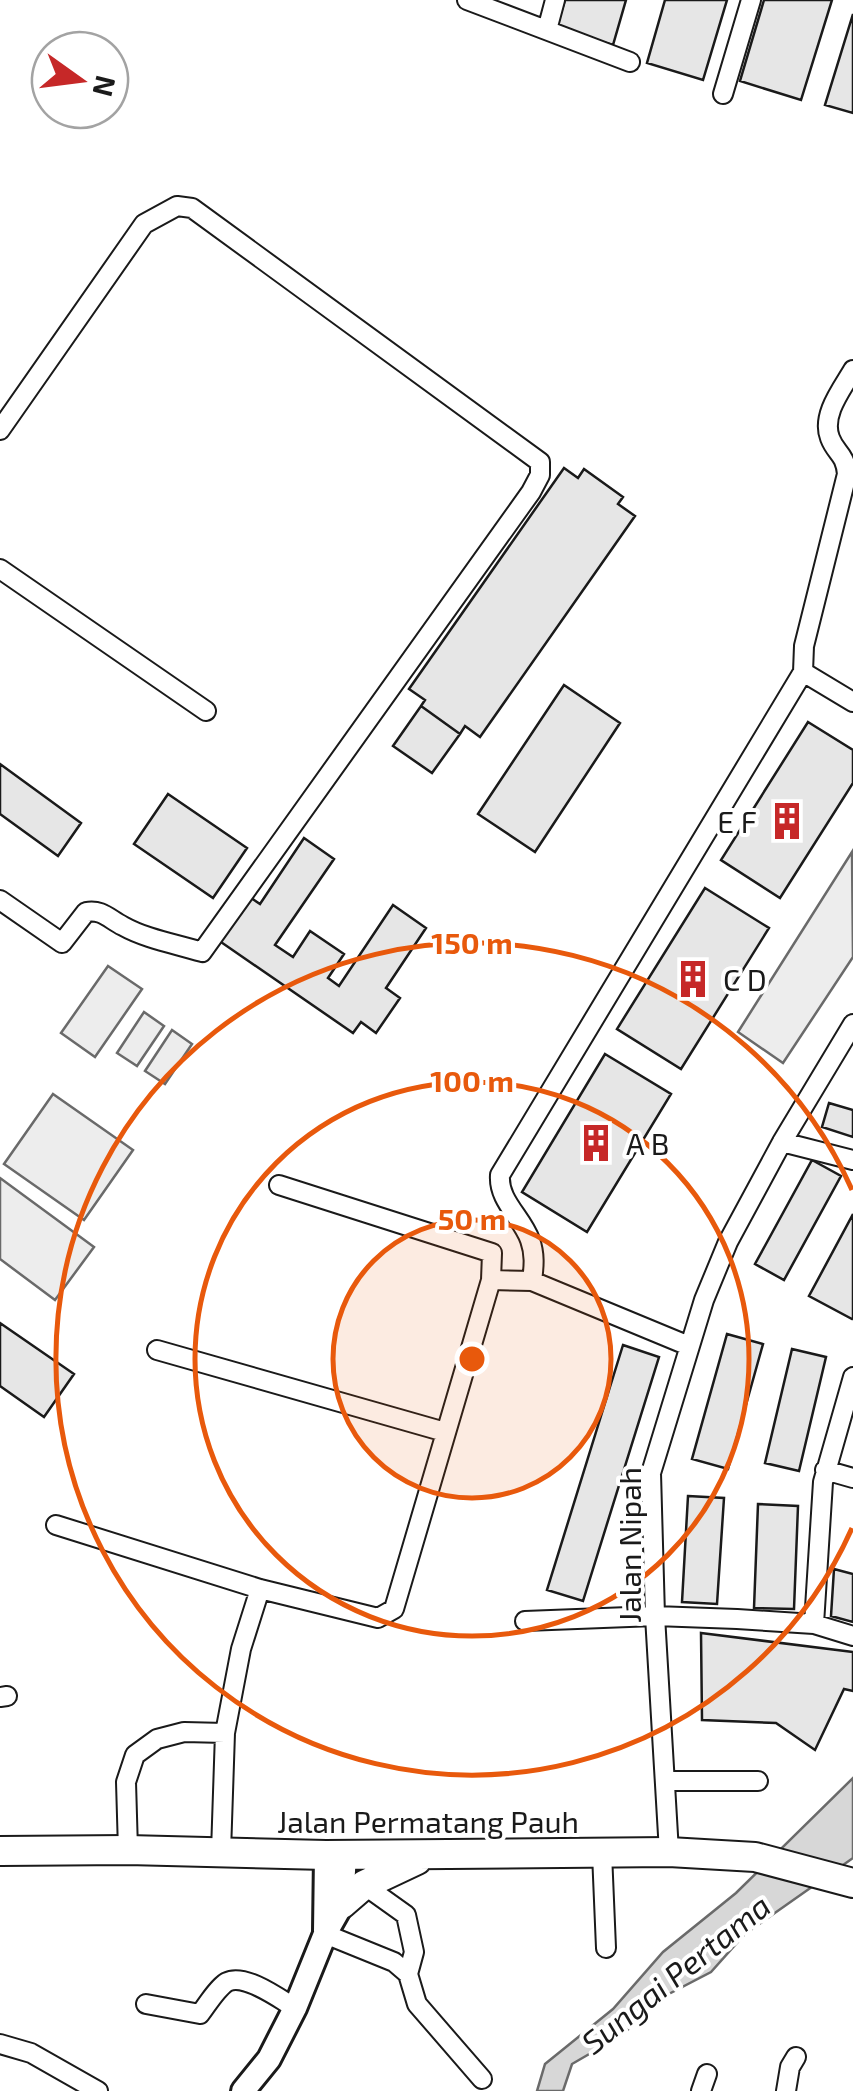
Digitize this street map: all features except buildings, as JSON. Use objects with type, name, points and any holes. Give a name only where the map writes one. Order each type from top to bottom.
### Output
[{"type":"main road","name":"Jalan Permatang Pauh","points":[[0,1851],[669,1852],[755,1857],[853,1883]]},
{"type":"main road","points":[[335,1854],[342,1904]]},
{"type":"main road","points":[[324,1934],[335,1854]]},
{"type":"main road","points":[[243,2091],[268,2059],[295,2008],[324,1934],[342,1904],[364,1885],[433,1854]]},
{"type":"street","points":[[467,0],[630,62]]},
{"type":"street","points":[[546,30],[556,0]]},
{"type":"street","points":[[723,94],[751,0]]},
{"type":"street","points":[[0,430],[144,224],[177,206],[192,208],[540,462],[540,475],[520,508],[202,952],[124,928],[94,910],[86,912],[62,943],[0,900]]},
{"type":"street","points":[[532,1280],[535,1258],[530,1238],[499,1186],[500,1175],[804,672],[804,646],[846,509],[846,460],[830,439],[828,421],[853,370]]},
{"type":"street","points":[[0,569],[206,711]]},
{"type":"street","points":[[804,672],[853,702]]},
{"type":"street","name":"Jalan Nipah","points":[[669,1852],[654,1616],[650,1473],[704,1300],[728,1242],[853,1024]]},
{"type":"street","points":[[782,1142],[853,1160]]},
{"type":"street","points":[[56,1525],[260,1589],[378,1618],[394,1609],[491,1280],[492,1253],[278,1185]]},
{"type":"street","points":[[491,1280],[532,1280],[689,1346]]},
{"type":"street","points":[[157,1350],[446,1432]]},
{"type":"street","points":[[814,1624],[826,1470],[853,1377]]},
{"type":"street","points":[[826,1470],[853,1478]]},
{"type":"street","points":[[221,1852],[225,1734],[241,1649],[260,1589]]},
{"type":"street","points":[[526,1621],[654,1616],[814,1624],[853,1636]]},
{"type":"street","points":[[128,1850],[126,1782],[134,1754],[157,1739],[184,1732],[225,1734]]},
{"type":"street","points":[[666,1781],[758,1781]]},
{"type":"street","points":[[602,1854],[606,1948]]},
{"type":"street","points":[[364,1885],[406,1915],[414,1952],[408,1974],[417,2004],[482,2079]]},
{"type":"street","points":[[324,1934],[394,1962],[408,1974]]},
{"type":"street","points":[[146,2004],[200,2014],[224,1983],[237,1980],[258,1986],[295,2008]]},
{"type":"street","points":[[0,2044],[32,2053],[98,2091]]},
{"type":"street","points":[[786,2091],[790,2067],[796,2058]]},
{"type":"shaded area","points":[[852,852],[853,957],[783,1063],[738,1032]]},
{"type":"shaded area","points":[[108,966],[142,989],[95,1057],[61,1033]]},
{"type":"shaded area","points":[[144,1012],[164,1026],[137,1066],[117,1053]]},
{"type":"shaded area","points":[[172,1030],[192,1044],[165,1084],[145,1071]]},
{"type":"shaded area","points":[[53,1094],[133,1150],[84,1220],[4,1164]]},
{"type":"shaded area","points":[[0,1178],[94,1247],[55,1300],[0,1259]]},
{"type":"water","name":"Sungai Pertama","points":[[853,1778],[853,1858],[745,1934],[711,1972],[665,1996],[622,2035],[572,2064],[563,2091],[537,2091],[545,2064],[613,2009],[663,1952],[736,1893]]},
{"type":"place","name":"E F","points":[[787,821]]},
{"type":"place","name":"C D","points":[[693,979]]},
{"type":"place","name":"A B","points":[[596,1143]]}]
